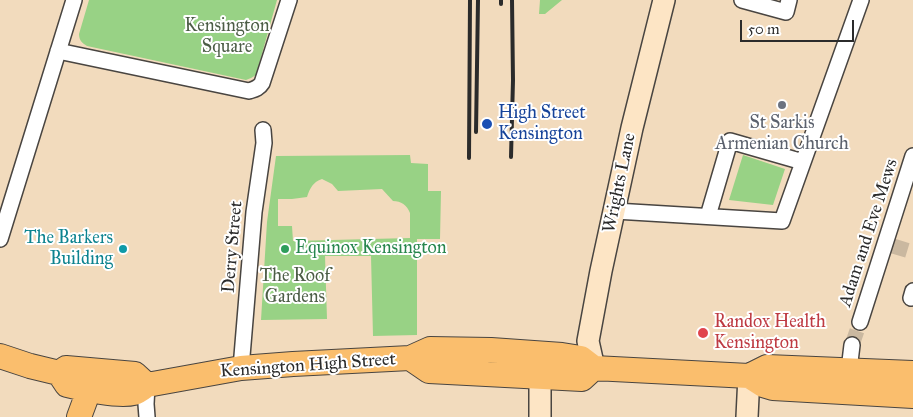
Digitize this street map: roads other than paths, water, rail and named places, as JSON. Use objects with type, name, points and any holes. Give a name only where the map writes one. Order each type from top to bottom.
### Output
[{"type":"main road","name":"Kensington High Street","points":[[89,390],[122,394],[134,393],[147,385],[241,368],[410,358],[430,349],[491,350],[581,358],[594,368],[749,376],[763,385],[773,388],[913,373]]},
{"type":"main road","points":[[0,356],[30,366],[134,374],[147,385]]},
{"type":"main road","name":"Kensington High Street","points":[[410,358],[429,371],[582,379],[594,368]]},
{"type":"main road","points":[[66,370],[83,379],[89,390]]},
{"type":"main road","points":[[79,417],[89,390],[98,379],[108,372]]},
{"type":"main road","name":"Kensington High Street","points":[[848,381],[913,396]]},
{"type":"street","points":[[0,239],[74,0]]},
{"type":"street","points":[[58,52],[250,90],[255,89],[262,83],[289,0]]},
{"type":"street","name":"Wrights Lane","points":[[594,368],[588,341],[601,271],[632,128],[664,0]]},
{"type":"street","points":[[742,0],[786,12],[789,0]]},
{"type":"street","points":[[614,211],[782,221],[861,0]]},
{"type":"street","name":"Derry Street","points":[[241,368],[254,212],[264,143],[263,130]]},
{"type":"street","points":[[708,216],[730,141],[803,162]]},
{"type":"street","name":"Adam and Eve Mews","points":[[860,322],[889,245],[913,156]]},
{"type":"street","points":[[848,381],[852,345]]},
{"type":"street","points":[[747,417],[749,376]]},
{"type":"street","points":[[540,377],[540,417]]},
{"type":"street","points":[[147,385],[147,417]]},
{"type":"tunnel","points":[[893,246],[913,252]]},
{"type":"tunnel","points":[[852,345],[860,322]]},
{"type":"railway","points":[[469,158],[470,0]]},
{"type":"railway","points":[[476,132],[478,0]]},
{"type":"railway","points":[[511,157],[513,80],[512,0]]},
{"type":"place","name":"St Sarkis Armenian Church","points":[[782,105]]},
{"type":"place","name":"High Street Kensington","points":[[487,124]]},
{"type":"place","name":"The Barkers Building","points":[[123,249]]},
{"type":"place","name":"Equinox Kensington","points":[[285,249]]},
{"type":"place","name":"Randox Health Kensington","points":[[703,333]]},
{"type":"park label","name":"Kensington Square","points":[[227,37]]},
{"type":"park label","name":"The Roof Gardens","points":[[295,287]]}]
